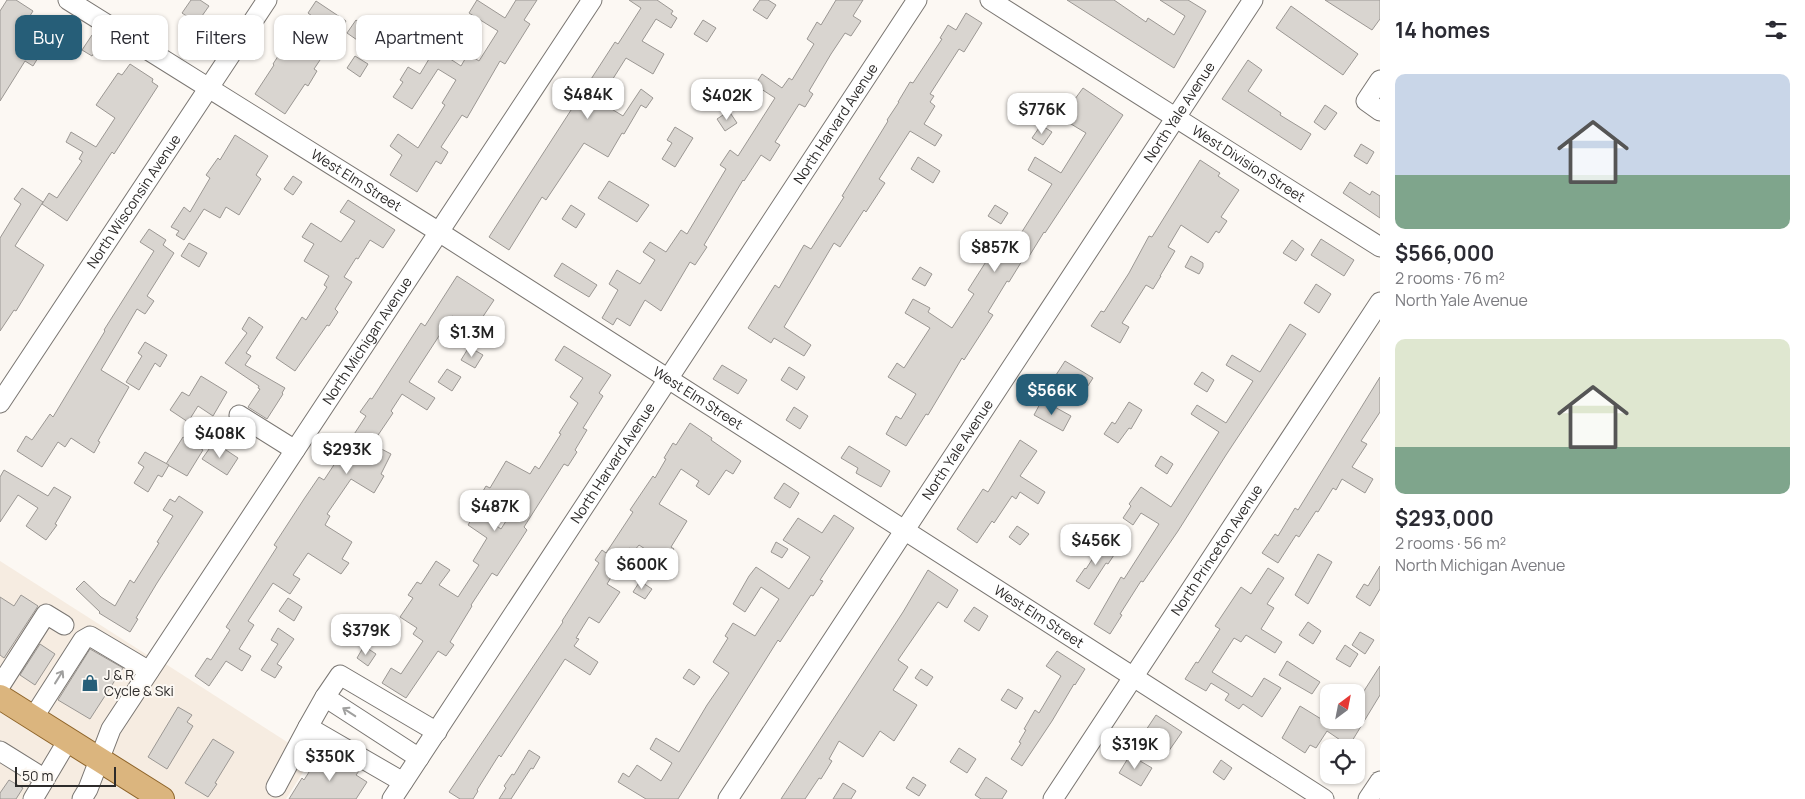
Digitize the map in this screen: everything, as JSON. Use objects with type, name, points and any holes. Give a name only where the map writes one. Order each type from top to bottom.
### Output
[{"type":"main road","points":[[0,697],[162,799]]},
{"type":"street","name":"West Elm Street","points":[[68,0],[439,232],[1324,799]]},
{"type":"street","name":"North Wisconsin Avenue","points":[[0,403],[267,0]]},
{"type":"street","name":"North Michigan Avenue","points":[[82,799],[88,789],[111,729],[592,0]]},
{"type":"street","name":"North Harvard Avenue","points":[[392,799],[917,0]]},
{"type":"street","name":"West Division Street","points":[[990,0],[1380,247]]},
{"type":"street","name":"North Yale Avenue","points":[[728,799],[1252,0]]},
{"type":"street","points":[[1380,80],[1366,102],[1380,111]]},
{"type":"street","name":"North Princeton Avenue","points":[[1053,799],[1380,302]]},
{"type":"street","points":[[239,415],[295,450]]},
{"type":"street","points":[[0,686],[46,614],[64,625]]},
{"type":"street","points":[[34,718],[82,640],[90,636],[149,671]]},
{"type":"street","points":[[276,786],[325,697],[340,674],[436,732]]},
{"type":"street","points":[[325,697],[419,758]]},
{"type":"street","points":[[308,727],[403,782]]},
{"type":"street","points":[[33,799],[68,740]]},
{"type":"street","points":[[0,751],[45,779]]},
{"type":"street","points":[[1368,799],[1380,781]]},
{"type":"shaded area","points":[[0,561],[152,658],[97,752],[0,690]]},
{"type":"shaded area","points":[[161,661],[312,758],[286,799],[171,799],[105,757]]},
{"type":"shaded area","points":[[0,702],[153,799],[0,799]]},
{"type":"building","points":[[7,0],[16,0],[33,11],[30,15],[15,15],[15,60],[37,60],[33,66],[25,61],[0,101],[0,11]]},
{"type":"building","points":[[191,0],[200,0],[209,6],[203,15],[185,15],[182,13]]},
{"type":"building","points":[[477,0],[505,18],[516,0],[537,0],[524,20],[530,24],[505,64],[500,61],[467,118],[462,115],[441,147],[448,152],[441,164],[436,161],[417,192],[390,175],[402,155],[390,146],[398,134],[418,148],[445,105],[442,103],[456,80],[438,69],[412,109],[393,97],[403,82],[400,80],[408,67],[420,74],[428,60],[452,60],[461,66],[464,60],[482,60],[482,56],[498,31],[482,21],[482,15],[469,13]]},
{"type":"building","points":[[629,0],[657,0],[673,11],[671,14],[677,18],[671,28],[656,19],[642,41],[664,54],[653,74],[626,58],[609,85],[616,89],[605,105],[623,116],[641,89],[653,98],[646,108],[641,105],[608,157],[584,143],[546,200],[542,197],[509,250],[489,237],[615,42],[618,44],[641,8]]},
{"type":"building","points":[[760,0],[768,0],[776,5],[767,19],[753,10]]},
{"type":"building","points":[[836,0],[863,0],[853,16],[861,21],[851,36],[845,33],[831,54],[809,91],[813,94],[805,107],[799,104],[775,142],[780,145],[770,161],[761,155],[743,180],[704,245],[707,247],[695,265],[690,262],[661,311],[645,300],[630,326],[617,318],[613,325],[602,318],[618,290],[609,284],[617,270],[640,284],[655,260],[643,252],[650,242],[666,252],[681,230],[687,234],[726,169],[720,165],[730,150],[738,156],[775,98],[755,85],[762,74],[782,88],[789,78],[792,80],[814,44],[807,39],[817,22],[821,25]]},
{"type":"building","points":[[1067,0],[1114,0],[1146,22],[1148,18],[1174,35],[1185,16],[1160,0],[1188,0],[1206,11],[1174,68]]},
{"type":"building","points":[[1325,0],[1380,0],[1380,19],[1372,30]]},
{"type":"building","points":[[316,1],[337,15],[311,15],[308,13]]},
{"type":"building","points":[[1291,6],[1358,54],[1343,75],[1276,28]]},
{"type":"building","points":[[966,13],[982,23],[964,52],[959,49],[930,94],[934,96],[930,102],[935,106],[924,124],[942,135],[935,146],[910,131],[879,179],[885,183],[866,212],[864,210],[840,247],[834,243],[784,327],[811,345],[804,356],[774,338],[771,343],[748,328],[775,285],[779,288],[804,245],[811,249],[844,197],[842,196],[910,82],[913,83],[942,39],[940,38],[948,25],[956,30]]},
{"type":"building","points":[[356,20],[356,39],[347,33]]},
{"type":"building","points":[[703,20],[716,28],[707,42],[694,34]]},
{"type":"building","points":[[92,35],[92,56],[82,50]]},
{"type":"building","points":[[355,56],[356,60],[362,60],[368,64],[360,77],[347,68]]},
{"type":"building","points":[[276,60],[320,60],[314,69],[317,71],[308,86],[305,84],[285,114],[255,94]]},
{"type":"building","points":[[1248,60],[1262,70],[1248,91],[1281,113],[1280,115],[1311,134],[1301,150],[1222,99]]},
{"type":"building","points":[[130,64],[153,79],[152,82],[158,86],[114,154],[112,152],[67,221],[42,204],[49,193],[57,198],[82,161],[79,159],[83,152],[66,142],[71,132],[96,147],[115,118],[96,105],[118,73],[122,75]]},
{"type":"building","points":[[734,82],[746,89],[741,98],[729,91]]},
{"type":"building","points":[[1083,88],[1123,115],[1028,258],[1025,256],[1009,282],[1007,281],[988,312],[993,315],[964,360],[962,358],[928,415],[926,414],[906,446],[886,434],[896,416],[901,419],[916,394],[888,377],[897,363],[904,368],[930,328],[905,313],[913,299],[930,308],[928,312],[952,328],[974,294],[968,290],[996,246],[1008,254],[1052,184],[1028,170],[1035,157],[1061,173],[1086,133],[1061,118]]},
{"type":"building","points":[[1325,105],[1337,113],[1325,130],[1314,122]]},
{"type":"building","points":[[729,111],[737,123],[725,131],[717,119]]},
{"type":"building","points":[[1041,125],[1052,132],[1043,145],[1032,138]]},
{"type":"building","points":[[675,127],[693,138],[675,167],[662,159],[672,143],[667,140]]},
{"type":"building","points":[[235,135],[268,156],[256,175],[261,179],[239,215],[226,207],[220,218],[204,209],[184,240],[176,235],[179,231],[171,227],[184,207],[190,212],[210,178],[206,175],[218,158],[220,160]]},
{"type":"building","points":[[1361,144],[1374,152],[1367,164],[1354,156]]},
{"type":"building","points":[[918,157],[940,171],[933,183],[911,169]]},
{"type":"building","points":[[1200,160],[1220,173],[1218,176],[1239,190],[1221,217],[1227,221],[1219,233],[1216,231],[1208,243],[1181,225],[1168,247],[1175,251],[1161,276],[1153,289],[1146,285],[1122,323],[1129,327],[1120,343],[1091,326],[1101,311],[1104,312],[1129,273],[1149,236],[1152,237]]},
{"type":"building","points":[[293,176],[302,182],[293,195],[284,189]]},
{"type":"building","points":[[609,181],[649,205],[637,222],[598,198]]},
{"type":"building","points":[[1350,182],[1370,195],[1372,191],[1380,196],[1380,218],[1343,193]]},
{"type":"building","points":[[22,188],[43,202],[15,246],[44,265],[16,311],[14,310],[0,331],[0,238],[21,204],[14,199]]},
{"type":"building","points":[[348,200],[395,230],[383,248],[370,240],[358,259],[356,258],[344,277],[352,282],[335,309],[338,312],[295,371],[276,358],[302,317],[306,320],[327,287],[324,285],[329,276],[304,261],[314,244],[302,237],[311,223],[341,242],[355,221],[340,212]]},
{"type":"building","points":[[571,205],[585,214],[576,228],[562,219]]},
{"type":"building","points":[[995,205],[1008,213],[1001,224],[988,216]]},
{"type":"building","points":[[149,229],[166,240],[163,245],[174,253],[147,296],[154,301],[145,314],[137,309],[101,370],[129,387],[98,441],[100,442],[94,453],[71,438],[65,447],[58,442],[42,467],[17,451],[26,436],[32,440],[50,414],[53,417],[104,330],[154,251],[140,242]]},
{"type":"building","points":[[1321,239],[1354,260],[1344,276],[1311,255]]},
{"type":"building","points":[[1292,240],[1304,249],[1296,261],[1283,253]]},
{"type":"building","points":[[189,243],[207,253],[199,267],[181,256]]},
{"type":"building","points":[[1191,256],[1203,263],[1199,274],[1185,267]]},
{"type":"building","points":[[562,263],[597,285],[589,297],[554,276]]},
{"type":"building","points":[[920,267],[932,274],[925,286],[912,279]]},
{"type":"building","points":[[457,276],[494,300],[482,318],[489,322],[482,334],[452,316],[409,382],[435,398],[427,410],[402,394],[391,411],[393,413],[372,444],[391,454],[381,474],[384,476],[374,493],[351,479],[327,514],[330,516],[325,525],[352,542],[342,559],[349,563],[341,574],[308,553],[293,575],[300,579],[290,594],[273,583],[248,621],[254,625],[239,649],[251,656],[242,671],[226,661],[209,686],[195,676],[207,658],[211,660],[230,630],[226,627],[277,547],[274,545],[319,477],[324,480],[366,416],[360,412],[370,398],[372,399],[421,323],[425,326]]},
{"type":"building","points":[[1316,284],[1331,294],[1319,313],[1304,303]]},
{"type":"building","points":[[249,317],[263,327],[246,353],[251,356],[245,365],[285,388],[267,419],[248,407],[260,389],[258,388],[259,386],[225,363],[247,333],[242,329]]},
{"type":"building","points":[[1290,324],[1306,334],[1178,531],[1143,582],[1141,581],[1110,634],[1094,624],[1121,577],[1124,579],[1159,524],[1141,513],[1133,525],[1123,518],[1131,506],[1129,504],[1141,487],[1171,507],[1219,432],[1191,414],[1197,405],[1226,423],[1253,381],[1226,365],[1232,355],[1260,372]]},
{"type":"building","points":[[145,342],[167,355],[160,367],[155,363],[139,390],[126,382],[142,356],[138,353]]},
{"type":"building","points":[[564,346],[611,375],[599,393],[603,396],[583,428],[587,430],[575,450],[577,452],[568,466],[564,464],[524,527],[527,530],[497,576],[492,573],[471,605],[450,642],[454,645],[446,656],[438,651],[406,698],[382,683],[391,668],[401,674],[423,641],[413,634],[417,628],[400,617],[413,598],[408,595],[417,582],[421,584],[436,561],[450,570],[439,585],[458,597],[479,565],[473,561],[487,538],[468,525],[476,512],[501,529],[513,510],[494,497],[490,503],[480,496],[486,486],[490,488],[506,461],[530,474],[535,466],[539,469],[578,403],[570,397],[583,378],[555,360]]},
{"type":"building","points":[[469,347],[483,355],[475,368],[461,360]]},
{"type":"building","points":[[1065,361],[1093,378],[1084,392],[1056,375]]},
{"type":"building","points":[[722,365],[747,380],[738,394],[713,379]]},
{"type":"building","points":[[789,367],[805,377],[797,390],[781,380]]},
{"type":"building","points":[[447,369],[461,377],[452,391],[438,382]]},
{"type":"building","points":[[1202,372],[1214,380],[1207,392],[1194,384]]},
{"type":"building","points":[[201,376],[227,392],[213,416],[198,406],[188,422],[170,410],[182,392],[189,396]]},
{"type":"building","points":[[1380,377],[1380,412],[1361,441],[1367,444],[1352,467],[1373,479],[1365,493],[1342,479],[1336,490],[1333,488],[1299,537],[1296,535],[1278,563],[1262,553],[1275,534],[1278,536],[1295,508],[1298,510]]},
{"type":"building","points":[[1042,400],[1071,416],[1063,431],[1034,415]]},
{"type":"building","points":[[1129,402],[1142,410],[1131,429],[1129,428],[1118,443],[1104,434],[1112,422],[1115,424]]},
{"type":"building","points":[[794,407],[808,416],[800,429],[786,420]]},
{"type":"building","points":[[690,423],[741,461],[733,474],[726,470],[709,495],[696,486],[699,481],[681,469],[659,504],[687,521],[671,547],[674,549],[665,562],[639,545],[634,551],[629,548],[607,584],[620,592],[599,623],[589,617],[576,638],[579,639],[574,646],[598,662],[590,675],[565,659],[501,757],[499,755],[473,799],[460,799],[449,792],[563,622],[599,563],[595,560],[602,550],[606,553],[633,512],[630,510],[653,476],[655,478],[673,443],[676,445]]},
{"type":"building","points":[[183,437],[203,450],[187,476],[166,464]]},
{"type":"building","points":[[1020,440],[1037,451],[1020,476],[1045,492],[1038,504],[1020,492],[1016,499],[1012,496],[994,523],[992,521],[977,543],[957,529],[983,489],[988,492]]},
{"type":"building","points":[[214,442],[238,458],[227,475],[202,459]]},
{"type":"building","points":[[849,446],[890,471],[881,487],[856,473],[858,468],[841,458]]},
{"type":"building","points":[[145,452],[169,465],[162,477],[158,475],[148,492],[134,483],[144,467],[138,463]]},
{"type":"building","points":[[1161,456],[1173,464],[1167,474],[1155,466]]},
{"type":"building","points":[[4,470],[48,496],[54,487],[71,497],[55,524],[57,525],[46,540],[26,526],[38,508],[18,495],[0,522],[0,477]]},
{"type":"building","points":[[784,483],[799,493],[790,508],[774,498]]},
{"type":"building","points":[[179,496],[203,512],[157,583],[136,618],[138,619],[130,632],[99,613],[76,589],[84,581],[101,597],[115,606],[130,580],[134,583],[173,516],[163,510],[170,499],[175,502]]},
{"type":"building","points":[[834,515],[854,528],[820,580],[823,581],[813,596],[811,595],[780,642],[778,640],[678,799],[646,799],[618,782],[623,773],[629,777],[637,765],[661,781],[672,763],[650,749],[656,738],[679,752],[729,673],[713,662],[728,638],[725,636],[733,623],[755,636],[779,599],[761,587],[745,612],[733,604],[749,576],[756,567],[789,589],[810,557],[783,540],[798,518],[822,533]]},
{"type":"building","points":[[1017,526],[1029,534],[1020,545],[1009,537]]},
{"type":"building","points":[[776,542],[788,549],[782,558],[771,552]]},
{"type":"building","points":[[1102,544],[1116,552],[1108,564],[1106,563],[1089,589],[1076,581]]},
{"type":"building","points":[[1318,554],[1332,562],[1308,604],[1295,595]]},
{"type":"building","points":[[1380,566],[1380,589],[1370,606],[1356,597],[1364,584],[1368,586]]},
{"type":"building","points":[[1268,568],[1284,578],[1267,604],[1274,608],[1261,629],[1282,642],[1275,653],[1246,635],[1241,642],[1234,638],[1212,672],[1252,697],[1264,678],[1281,688],[1262,717],[1243,704],[1239,709],[1225,700],[1229,694],[1211,683],[1206,691],[1185,679],[1220,629],[1215,626],[1241,587],[1251,594]]},
{"type":"building","points":[[928,570],[958,590],[947,608],[938,602],[898,660],[908,667],[893,690],[917,705],[894,741],[880,731],[863,757],[839,741],[829,759],[832,761],[805,799],[781,799],[903,612]]},
{"type":"building","points":[[640,581],[652,589],[645,599],[633,592]]},
{"type":"building","points":[[21,595],[38,606],[4,658],[0,655],[0,597],[14,606]]},
{"type":"building","points":[[288,598],[302,607],[294,621],[279,611]]},
{"type":"building","points":[[974,607],[988,616],[979,631],[964,621]]},
{"type":"building","points":[[1308,622],[1321,631],[1313,644],[1299,635]]},
{"type":"building","points":[[278,628],[294,639],[277,664],[282,667],[275,678],[261,670],[278,644],[271,640]]},
{"type":"building","points":[[1360,632],[1374,640],[1365,654],[1352,645]]},
{"type":"building","points":[[40,644],[55,654],[35,685],[20,675]]},
{"type":"building","points":[[1345,645],[1358,654],[1350,667],[1336,659]]},
{"type":"building","points":[[364,646],[376,654],[368,666],[357,658]]},
{"type":"building","name":"J & R Cycle & Ski","points":[[90,649],[123,668],[90,719],[58,700]]},
{"type":"building","points":[[1057,651],[1085,669],[1022,766],[1011,759],[1021,743],[1019,742],[1026,730],[1024,729],[1035,710],[1039,713],[1061,676],[1046,666]]},
{"type":"building","points":[[1287,661],[1320,682],[1312,694],[1279,675]]},
{"type":"building","points":[[1380,666],[1380,695],[1365,720],[1365,689]]},
{"type":"building","points":[[689,669],[700,677],[694,685],[683,678]]},
{"type":"building","points":[[921,669],[933,677],[927,686],[915,678]]},
{"type":"building","points":[[1008,689],[1023,698],[1016,709],[1001,700]]},
{"type":"building","points":[[1300,706],[1320,718],[1320,729],[1359,729],[1353,739],[1339,739],[1327,731],[1320,739],[1316,748],[1310,745],[1305,753],[1282,738]]},
{"type":"building","points":[[178,707],[192,715],[187,722],[193,726],[167,769],[148,757]]},
{"type":"building","points":[[1156,715],[1182,732],[1166,755],[1145,740],[1150,732],[1146,730]]},
{"type":"building","points":[[213,739],[234,752],[208,797],[185,783]]},
{"type":"building","points":[[959,748],[976,759],[967,773],[950,762]]},
{"type":"building","points":[[529,750],[540,757],[533,769],[531,768],[511,799],[499,799],[506,788],[504,786],[512,774],[514,775]]},
{"type":"building","points":[[321,753],[340,765],[343,761],[359,771],[356,775],[367,782],[356,799],[289,799]]},
{"type":"building","points":[[1130,755],[1152,768],[1141,786],[1119,773]]},
{"type":"building","points":[[1221,760],[1232,768],[1224,780],[1213,772]]},
{"type":"building","points":[[913,777],[926,785],[919,796],[906,788]]},
{"type":"building","points":[[986,777],[1007,791],[1002,799],[981,799],[975,795]]},
{"type":"building","points":[[9,780],[23,788],[16,799],[0,799],[0,793]]},
{"type":"building","points":[[843,783],[856,791],[851,799],[833,799]]},
{"type":"place","name":"J & R Cycle & Ski","points":[[90,683]]}]
